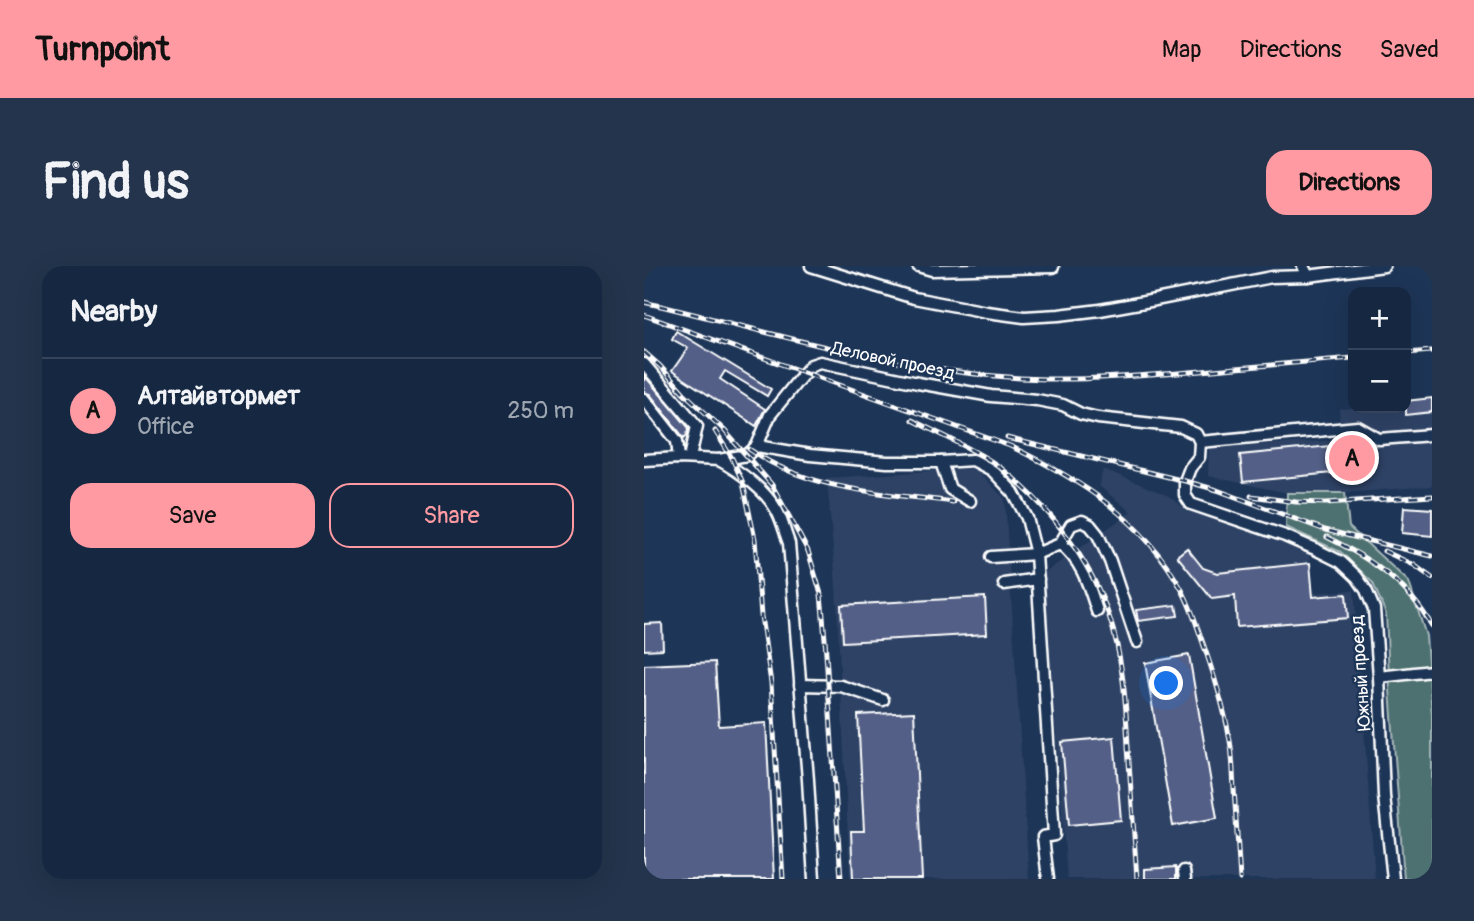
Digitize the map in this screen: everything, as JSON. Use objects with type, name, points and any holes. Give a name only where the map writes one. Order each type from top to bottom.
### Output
[{"type":"street","points":[[811,266],[914,298],[1024,317],[1100,310],[1305,271],[1384,266]]},
{"type":"street","points":[[918,266],[932,270],[1053,267]]},
{"type":"street","name":"Деловой проезд","points":[[757,446],[770,415],[811,365],[820,362],[990,396],[1063,405],[1081,414],[1098,418],[1181,427],[1196,434],[1200,442]]},
{"type":"street","points":[[644,364],[697,426],[690,458]]},
{"type":"street","points":[[644,399],[677,441],[679,458]]},
{"type":"street","points":[[1200,442],[1358,427],[1378,439],[1432,435]]},
{"type":"street","points":[[677,441],[696,438]]},
{"type":"street","name":"Южный проезд","points":[[1200,442],[1199,457],[1190,468],[1185,481],[1185,495],[1191,504],[1315,549],[1341,562],[1366,590],[1374,610],[1384,796],[1393,879]]},
{"type":"street","points":[[644,460],[719,460],[747,454],[757,446],[810,455],[887,462],[973,460],[992,470],[1013,492],[1027,518],[1036,554],[1054,835],[1043,837],[1048,879]]},
{"type":"street","points":[[719,460],[757,487],[777,510],[789,543],[814,879]]},
{"type":"street","points":[[941,462],[950,489],[970,501]]},
{"type":"street","points":[[991,557],[1036,554],[1060,544],[1071,525],[1082,522],[1090,525],[1098,535],[1110,561],[1137,642]]},
{"type":"street","points":[[1060,544],[1072,553],[1087,580],[1097,611]]},
{"type":"street","points":[[1004,584],[1038,579]]},
{"type":"street","points":[[1379,677],[1432,671]]},
{"type":"street","points":[[800,685],[841,686],[883,700]]},
{"type":"shaded area","points":[[1432,398],[1432,486],[1345,493],[1287,493],[1208,476],[1209,448],[1341,440],[1339,409],[1348,408],[1348,413],[1411,413],[1411,400]]},
{"type":"shaded area","points":[[975,468],[1005,499],[1029,879],[850,879],[836,586],[827,478]]},
{"type":"shaded area","points":[[1103,469],[1169,496],[1187,510],[1309,551],[1313,593],[1354,590],[1375,879],[1067,879],[1044,573],[1131,512],[1099,486]]},
{"type":"green space","points":[[1287,493],[1345,493],[1349,527],[1409,582],[1426,636],[1432,715],[1432,879],[1404,879],[1386,614],[1373,583],[1341,552],[1286,527]]},
{"type":"building","points":[[676,331],[771,389],[767,396],[725,371],[720,379],[765,409],[756,426],[672,371],[688,348],[672,339]]},
{"type":"building","points":[[644,375],[689,428],[684,438],[650,394],[644,392]]},
{"type":"building","points":[[1432,398],[1432,412],[1406,415],[1411,413],[1411,400]]},
{"type":"building","points":[[1360,443],[1362,470],[1243,482],[1240,455]]},
{"type":"building","points":[[1404,507],[1432,509],[1432,536],[1402,533]]},
{"type":"building","points":[[1187,548],[1203,568],[1217,573],[1310,563],[1313,597],[1346,594],[1348,618],[1237,627],[1235,596],[1212,599],[1177,556]]},
{"type":"building","points":[[985,597],[987,634],[843,642],[841,605]]},
{"type":"building","points":[[1176,605],[1178,616],[1138,621],[1136,610]]},
{"type":"building","points":[[662,623],[663,649],[644,650],[644,624]]},
{"type":"building","points":[[1189,655],[1217,818],[1173,826],[1145,663]]},
{"type":"building","points":[[715,662],[719,726],[766,723],[774,879],[644,879],[644,665]]},
{"type":"building","points":[[914,712],[922,879],[853,879],[851,831],[864,831],[858,715]]},
{"type":"building","points":[[1114,737],[1121,820],[1069,825],[1062,742]]},
{"type":"building","points":[[1176,867],[1176,879],[1145,879],[1145,869]]},
{"type":"railway","points":[[644,302],[870,357],[1008,377],[1115,377],[1348,358]]},
{"type":"railway","points":[[644,315],[1010,446],[1085,488],[1129,522],[1149,542],[1182,590],[1213,673],[1231,747],[1240,879]]},
{"type":"railway","points":[[1411,353],[1432,351]]},
{"type":"railway","points":[[644,352],[724,430],[772,485],[808,551],[821,594],[841,879]]},
{"type":"railway","points":[[912,420],[958,442],[1001,468],[1051,516],[1066,534],[1091,574],[1109,616],[1121,664],[1137,879]]},
{"type":"railway","points":[[715,431],[732,458],[743,483],[755,539],[761,616],[771,683],[783,879]]},
{"type":"railway","points":[[1007,438],[1185,481],[1325,530],[1432,556]]},
{"type":"railway","points":[[749,449],[772,463],[821,482],[953,502]]},
{"type":"railway","points":[[1251,496],[1326,503],[1432,496]]},
{"type":"railway","points":[[1327,537],[1372,563],[1399,584],[1432,626]]},
{"type":"railway","points":[[1384,551],[1414,565],[1432,578]]},
{"type":"place","name":"Алтайвтормет","points":[[1352,458]]}]
